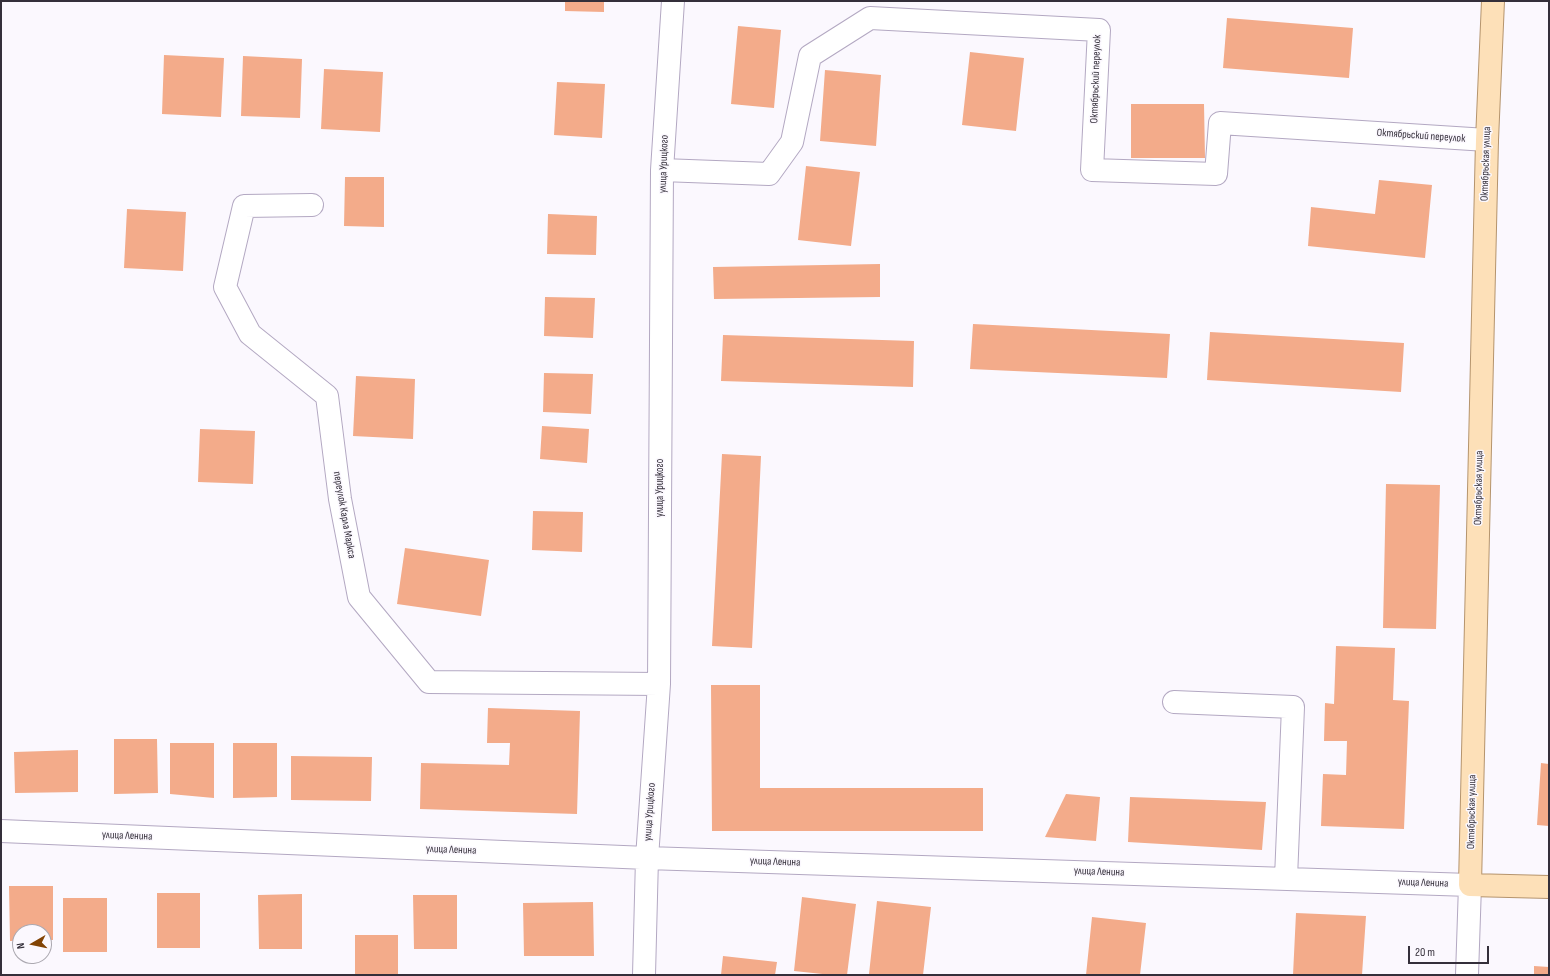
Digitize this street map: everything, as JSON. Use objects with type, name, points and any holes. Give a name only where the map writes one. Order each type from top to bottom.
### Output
[{"type":"main road","name":"Октябрьская улица","points":[[1470,885],[1487,140],[1493,1]]},
{"type":"main road","name":"улица Ленина","points":[[1470,885],[1549,887]]},
{"type":"street","name":"улица Урицкого","points":[[644,975],[647,858],[659,684],[662,170],[673,1]]},
{"type":"street","name":"Октябрьский переулок","points":[[662,170],[769,174],[792,142],[810,56],[870,18],[1099,30],[1092,170],[1216,174],[1220,123],[1487,140]]},
{"type":"street","name":"переулок Карла Маркса","points":[[312,205],[244,206],[225,287],[250,334],[327,396],[340,499],[359,597],[429,682],[659,684]]},
{"type":"street","points":[[1174,702],[1293,707],[1286,878]]},
{"type":"street","name":"улица Ленина","points":[[1,831],[647,858],[1470,885]]},
{"type":"street","name":"Октябрьская улица","points":[[1468,975],[1470,885]]},
{"type":"building","points":[[565,1],[604,1],[604,12],[565,11]]},
{"type":"building","points":[[1227,18],[1353,28],[1349,78],[1223,68]]},
{"type":"building","points":[[738,26],[781,30],[774,108],[731,104]]},
{"type":"building","points":[[970,52],[1024,58],[1016,131],[962,125]]},
{"type":"building","points":[[164,55],[224,58],[221,117],[162,114]]},
{"type":"building","points":[[243,56],[302,59],[300,118],[241,116]]},
{"type":"building","points":[[324,69],[383,72],[380,132],[321,129]]},
{"type":"building","points":[[825,70],[881,75],[876,146],[820,141]]},
{"type":"building","points":[[557,82],[605,84],[602,138],[554,135]]},
{"type":"building","points":[[1131,104],[1204,104],[1205,158],[1131,158]]},
{"type":"building","points":[[806,166],[860,172],[851,246],[798,240]]},
{"type":"building","points":[[345,177],[384,177],[384,227],[344,226]]},
{"type":"building","points":[[1379,180],[1432,185],[1425,258],[1308,246],[1311,207],[1375,214]]},
{"type":"building","points":[[127,209],[186,212],[183,271],[124,268]]},
{"type":"building","points":[[548,214],[597,216],[596,255],[547,254]]},
{"type":"building","points":[[880,264],[880,297],[714,299],[713,267]]},
{"type":"building","points":[[545,297],[595,298],[593,338],[544,336]]},
{"type":"building","points":[[973,324],[1170,334],[1167,378],[970,369]]},
{"type":"building","points":[[1210,332],[1404,343],[1401,392],[1207,380]]},
{"type":"building","points":[[723,335],[914,341],[913,387],[721,381]]},
{"type":"building","points":[[544,373],[593,374],[591,414],[543,412]]},
{"type":"building","points":[[356,376],[415,379],[413,439],[353,436]]},
{"type":"building","points":[[542,426],[589,429],[587,463],[540,459]]},
{"type":"building","points":[[200,429],[255,431],[253,484],[198,482]]},
{"type":"building","points":[[722,454],[761,456],[752,648],[712,646]]},
{"type":"building","points":[[1386,484],[1440,485],[1436,629],[1383,628]]},
{"type":"building","points":[[533,511],[583,512],[582,552],[532,550]]},
{"type":"building","points":[[405,548],[489,560],[481,616],[397,604]]},
{"type":"building","points":[[1336,646],[1395,648],[1393,700],[1409,701],[1404,829],[1321,826],[1323,774],[1346,775],[1347,741],[1324,741],[1325,703],[1334,704]]},
{"type":"building","points":[[711,685],[760,685],[760,788],[983,788],[983,831],[712,831]]},
{"type":"building","points":[[488,708],[580,711],[577,814],[420,809],[421,763],[509,765],[510,743],[487,743]]},
{"type":"building","points":[[114,739],[157,739],[158,793],[114,794]]},
{"type":"building","points":[[170,743],[214,743],[214,798],[170,794]]},
{"type":"building","points":[[233,743],[277,743],[277,797],[233,798]]},
{"type":"building","points":[[78,750],[78,792],[15,793],[14,752]]},
{"type":"building","points":[[291,756],[372,757],[371,801],[291,800]]},
{"type":"building","points":[[1541,763],[1549,764],[1549,826],[1537,825]]},
{"type":"building","points":[[1066,794],[1100,797],[1096,841],[1045,837]]},
{"type":"building","points":[[1130,797],[1266,802],[1262,850],[1128,842]]},
{"type":"building","points":[[9,886],[53,886],[53,940],[52,924],[12,924],[12,941],[10,941]]},
{"type":"building","points":[[157,893],[200,893],[200,948],[157,948]]},
{"type":"building","points":[[302,894],[302,949],[259,949],[258,895]]},
{"type":"building","points":[[413,895],[457,895],[457,949],[414,949]]},
{"type":"building","points":[[802,897],[856,904],[847,975],[794,971]]},
{"type":"building","points":[[63,898],[107,898],[107,952],[63,952]]},
{"type":"building","points":[[877,901],[931,907],[923,975],[869,974]]},
{"type":"building","points":[[593,902],[594,956],[524,956],[523,903]]},
{"type":"building","points":[[1296,913],[1366,916],[1362,975],[1293,975]]},
{"type":"building","points":[[1092,917],[1146,923],[1140,975],[1086,975]]},
{"type":"building","points":[[355,935],[398,935],[398,975],[355,975]]},
{"type":"building","points":[[723,956],[777,962],[775,975],[721,975]]},
{"type":"building","points":[[1534,966],[1549,967],[1549,975],[1534,975]]}]
